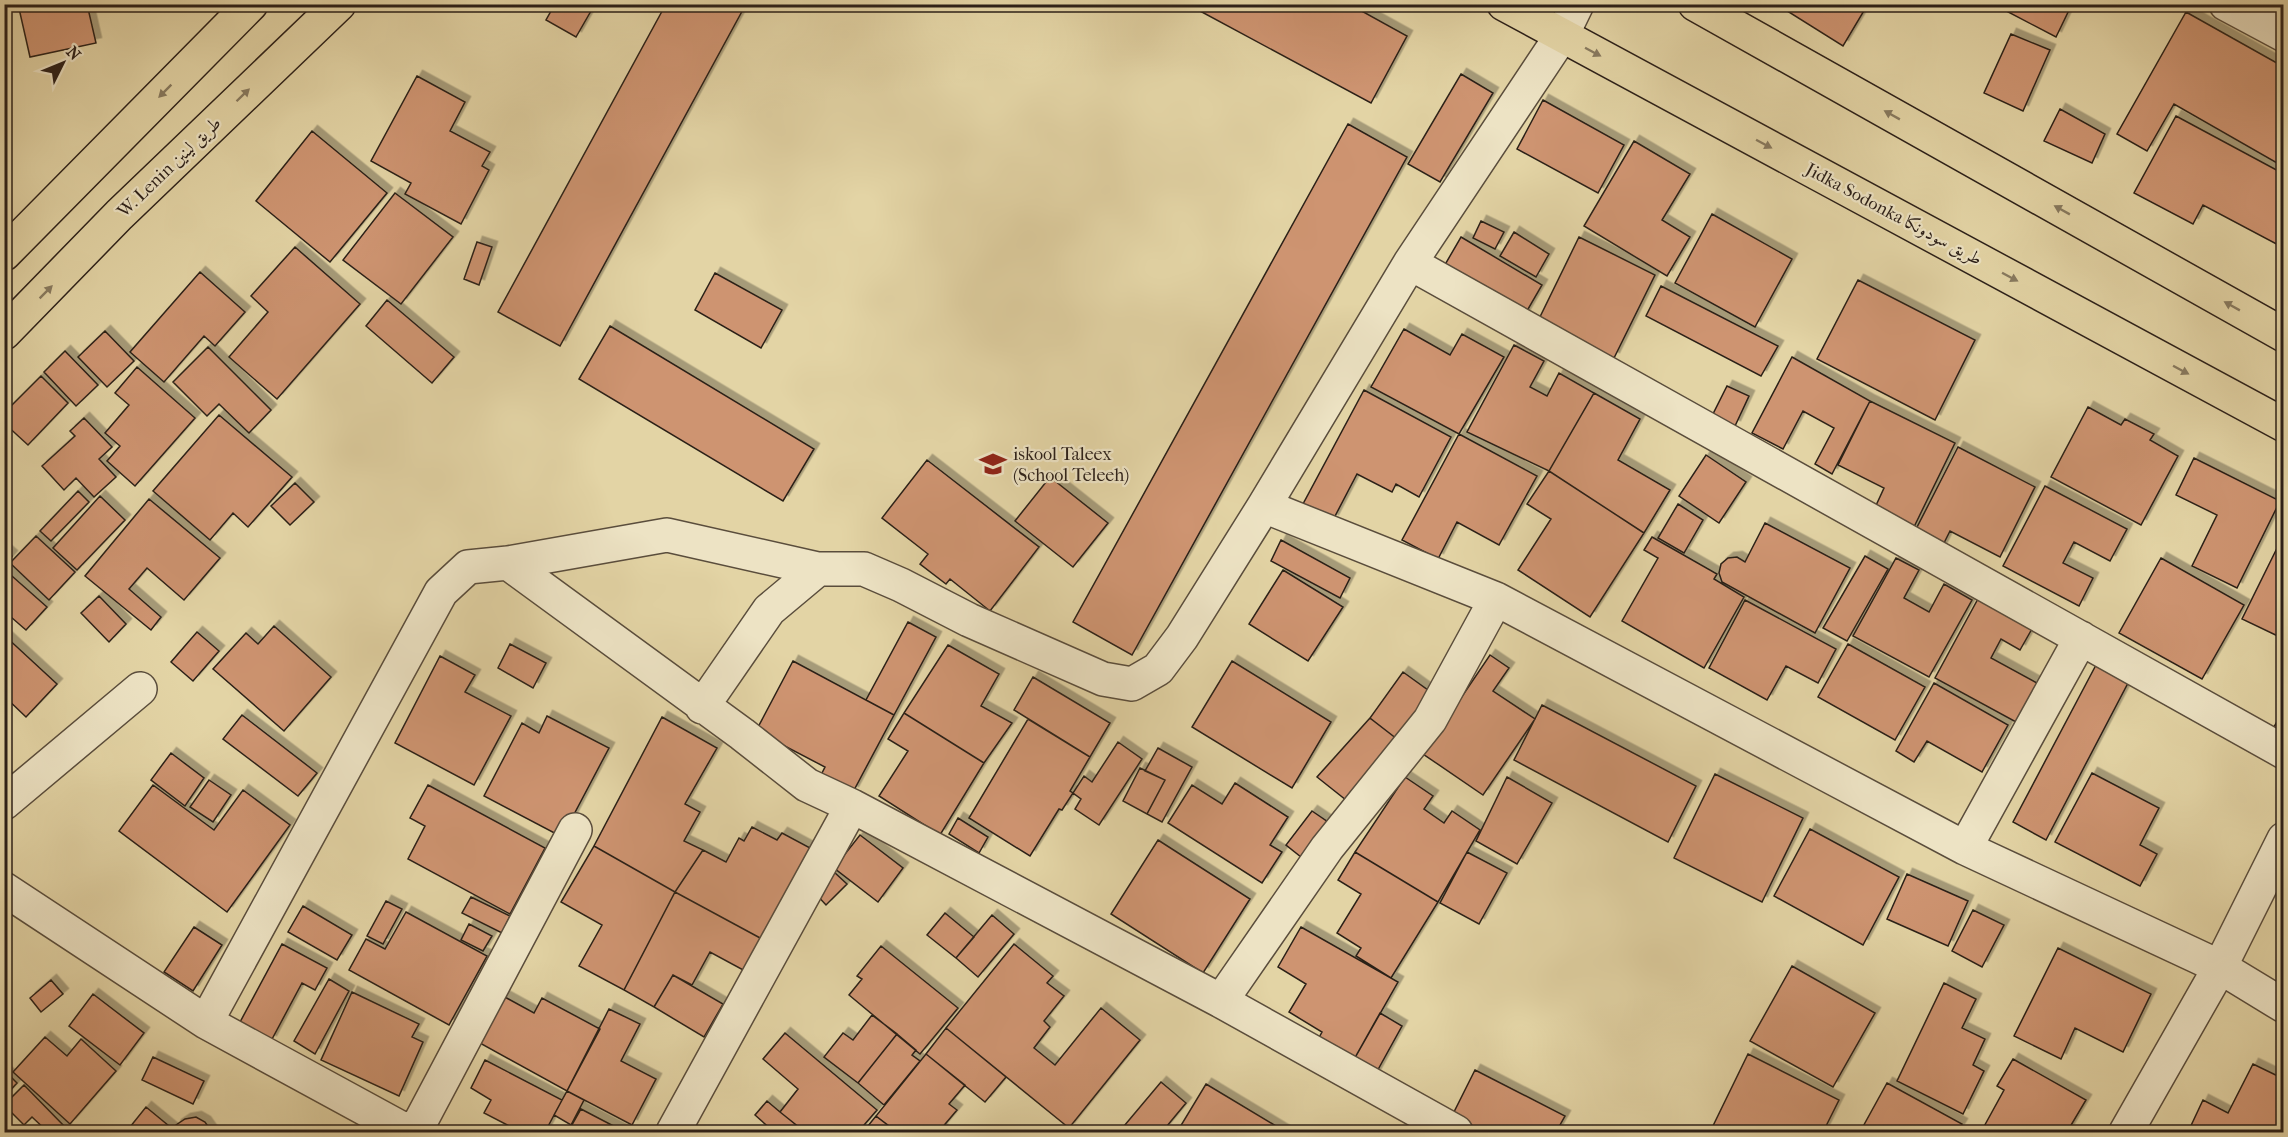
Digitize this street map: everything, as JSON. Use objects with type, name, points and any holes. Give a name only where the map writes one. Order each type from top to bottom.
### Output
[{"type":"main road","points":[[4,254],[251,4]]},
{"type":"main road","name":"W. Lenin طريق لينين","points":[[4,333],[119,215],[339,4]]},
{"type":"main road","name":"Jidka Sodonka طريق سودونكا","points":[[1504,4],[2283,425]]},
{"type":"main road","points":[[1695,4],[2283,334]]},
{"type":"street","points":[[206,1022],[441,592],[468,567],[508,563],[667,535],[818,569],[864,568],[969,620],[1103,679],[1132,684],[1158,669],[1182,637],[1264,506],[1410,263],[1562,35],[1577,4]]},
{"type":"street","points":[[2226,4],[2283,35]]},
{"type":"street","points":[[1410,263],[2283,752]]},
{"type":"street","points":[[1264,506],[1496,599],[1965,848],[2220,968],[2283,1006]]},
{"type":"street","points":[[508,563],[807,786],[852,806],[1221,1001],[1456,1132]]},
{"type":"street","points":[[702,707],[768,610],[818,569]]},
{"type":"street","points":[[1221,1001],[1327,848],[1430,720],[1496,599]]},
{"type":"street","points":[[1965,848],[2081,638]]},
{"type":"street","points":[[4,803],[140,689]]},
{"type":"street","points":[[673,1132],[852,806]]},
{"type":"street","points":[[415,1132],[575,830]]},
{"type":"street","points":[[2126,1132],[2220,968],[2283,839]]},
{"type":"street","points":[[4,889],[206,1022],[408,1132]]},
{"type":"building","points":[[18,4],[87,4],[96,43],[30,57]]},
{"type":"building","points":[[555,4],[595,4],[576,37],[546,20]]},
{"type":"building","points":[[666,4],[746,4],[560,346],[498,312]]},
{"type":"building","points":[[1187,4],[1349,4],[1407,36],[1371,103]]},
{"type":"building","points":[[1776,4],[1868,4],[1843,46]]},
{"type":"building","points":[[1993,4],[2072,4],[2056,37]]},
{"type":"building","points":[[2186,12],[2284,67],[2284,167],[2174,104],[2147,151],[2117,134]]},
{"type":"building","points":[[2011,34],[2050,50],[2023,111],[1984,93]]},
{"type":"building","points":[[1461,74],[1493,93],[1440,182],[1408,164]]},
{"type":"building","points":[[417,76],[465,102],[450,131],[490,152],[482,166],[489,170],[461,224],[405,194],[411,183],[371,161]]},
{"type":"building","points":[[1543,100],[1624,145],[1598,193],[1517,149]]},
{"type":"building","points":[[2060,109],[2105,134],[2092,163],[2044,141]]},
{"type":"building","points":[[2176,116],[2284,174],[2284,248],[2203,205],[2193,224],[2134,193]]},
{"type":"building","points":[[1348,124],[1407,157],[1132,655],[1073,622]]},
{"type":"building","points":[[312,131],[387,193],[330,262],[256,201]]},
{"type":"building","points":[[1634,141],[1690,174],[1662,220],[1690,237],[1667,276],[1584,226]]},
{"type":"building","points":[[395,193],[453,237],[401,304],[343,260]]},
{"type":"building","points":[[1712,214],[1792,259],[1755,327],[1675,283]]},
{"type":"building","points":[[1481,221],[1504,232],[1495,249],[1473,238]]},
{"type":"building","points":[[1514,232],[1549,254],[1536,277],[1500,256]]},
{"type":"building","points":[[1461,237],[1542,285],[1520,323],[1439,275]]},
{"type":"building","points":[[1579,237],[1655,275],[1614,358],[1538,321]]},
{"type":"building","points":[[477,242],[492,247],[479,285],[464,279]]},
{"type":"building","points":[[295,247],[360,304],[277,399],[229,357],[268,312],[251,296]]},
{"type":"building","points":[[200,272],[245,312],[215,346],[204,336],[164,382],[130,352]]},
{"type":"building","points":[[715,273],[782,310],[761,348],[695,310]]},
{"type":"building","points":[[1858,280],[1975,340],[1935,420],[1817,359]]},
{"type":"building","points":[[1661,286],[1778,346],[1761,376],[1646,316]]},
{"type":"building","points":[[387,300],[454,357],[432,383],[366,326]]},
{"type":"building","points":[[610,326],[814,449],[783,501],[579,379]]},
{"type":"building","points":[[1404,329],[1450,355],[1462,334],[1504,357],[1459,434],[1371,387]]},
{"type":"building","points":[[105,331],[134,361],[107,387],[78,357]]},
{"type":"building","points":[[1514,345],[1544,361],[1530,387],[1547,396],[1559,373],[1594,393],[1549,471],[1467,432]]},
{"type":"building","points":[[208,347],[271,410],[249,433],[219,404],[207,416],[173,382]]},
{"type":"building","points":[[65,351],[98,385],[76,406],[44,372]]},
{"type":"building","points":[[1792,357],[1870,401],[1832,474],[1815,464],[1834,428],[1803,411],[1783,449],[1752,433]]},
{"type":"building","points":[[137,367],[195,418],[135,486],[107,461],[120,446],[105,433],[129,405],[115,393]]},
{"type":"building","points":[[41,376],[68,403],[28,445],[4,423],[4,413]]},
{"type":"building","points":[[1727,386],[1749,396],[1735,426],[1712,416]]},
{"type":"building","points":[[1364,390],[1451,437],[1419,497],[1396,484],[1392,492],[1357,474],[1333,520],[1303,504]]},
{"type":"building","points":[[1594,393],[1640,419],[1618,460],[1670,490],[1644,533],[1549,471]]},
{"type":"building","points":[[1870,401],[1955,443],[1912,531],[1873,512],[1884,488],[1838,465]]},
{"type":"building","points":[[2088,407],[2121,425],[2125,419],[2154,434],[2150,440],[2178,456],[2141,525],[2051,477]]},
{"type":"building","points":[[219,415],[292,477],[248,527],[233,513],[210,540],[153,491]]},
{"type":"building","points":[[84,418],[112,447],[99,459],[116,477],[94,497],[76,478],[64,490],[42,466],[75,436],[70,431]]},
{"type":"building","points":[[1459,434],[1537,476],[1499,545],[1457,522],[1438,559],[1402,540]]},
{"type":"building","points":[[1958,447],[2035,487],[2000,557],[1950,531],[1941,549],[1913,535]]},
{"type":"building","points":[[1706,455],[1746,482],[1719,523],[1679,496]]},
{"type":"building","points":[[2194,458],[2280,501],[2237,588],[2192,566],[2217,515],[2176,495]]},
{"type":"building","points":[[927,460],[1039,547],[990,611],[950,579],[946,584],[920,564],[928,554],[882,518]]},
{"type":"building","points":[[1549,471],[1644,533],[1590,617],[1518,570],[1551,519],[1527,504]]},
{"type":"building","points":[[1050,477],[1108,523],[1073,567],[1015,521]]},
{"type":"building","points":[[295,483],[314,502],[290,525],[271,506]]},
{"type":"building","points":[[2045,486],[2127,529],[2110,561],[2074,542],[2063,563],[2093,578],[2079,606],[2003,566]]},
{"type":"building","points":[[78,491],[89,502],[51,541],[40,531]]},
{"type":"building","points":[[100,496],[125,520],[77,570],[53,548]]},
{"type":"building","points":[[149,499],[220,558],[184,600],[147,568],[129,589],[161,617],[151,630],[85,576]]},
{"type":"building","points":[[1678,504],[1703,520],[1684,553],[1658,538]]},
{"type":"building","points":[[1765,523],[1850,568],[1815,633],[1722,582],[1719,573],[1721,564],[1728,558],[1737,557],[1745,562]]},
{"type":"building","points":[[2284,534],[2284,639],[2242,619]]},
{"type":"building","points":[[36,536],[75,572],[49,600],[10,563]]},
{"type":"building","points":[[1652,537],[1717,574],[1714,579],[1744,597],[1704,668],[1622,621],[1658,558],[1644,550]]},
{"type":"building","points":[[1281,540],[1350,578],[1340,598],[1271,561]]},
{"type":"building","points":[[4,549],[12,556],[4,565]]},
{"type":"building","points":[[1865,556],[1888,569],[1847,641],[1823,628]]},
{"type":"building","points":[[1896,558],[1919,570],[1904,598],[1929,612],[1944,584],[1972,600],[1929,677],[1853,636]]},
{"type":"building","points":[[2161,558],[2244,605],[2202,679],[2119,633]]},
{"type":"building","points":[[4,569],[47,607],[26,630],[4,611]]},
{"type":"building","points":[[1283,570],[1343,607],[1308,661],[1249,624]]},
{"type":"building","points":[[99,596],[126,624],[109,642],[81,613]]},
{"type":"building","points":[[1979,597],[2033,627],[2020,650],[2001,639],[1991,658],[2037,683],[2016,722],[1935,678]]},
{"type":"building","points":[[1745,600],[1836,649],[1818,683],[1786,666],[1767,700],[1709,668]]},
{"type":"building","points":[[908,622],[936,637],[894,715],[866,700]]},
{"type":"building","points":[[274,626],[331,677],[284,731],[213,669],[246,633],[258,644]]},
{"type":"building","points":[[197,632],[219,651],[193,681],[171,662]]},
{"type":"building","points":[[4,635],[57,684],[26,717],[4,696]]},
{"type":"building","points":[[510,644],[546,663],[533,688],[498,668]]},
{"type":"building","points":[[1848,644],[1925,687],[1895,740],[1818,697]]},
{"type":"building","points":[[948,645],[999,674],[981,706],[1012,723],[984,763],[904,713]]},
{"type":"building","points":[[1490,655],[1509,668],[1493,691],[1535,719],[1483,795],[1423,754]]},
{"type":"building","points":[[440,656],[475,675],[465,692],[511,716],[474,785],[395,743]]},
{"type":"building","points":[[793,661],[894,715],[853,792],[821,775],[825,767],[756,731]]},
{"type":"building","points":[[1232,661],[1331,722],[1292,788],[1192,727]]},
{"type":"building","points":[[2096,665],[2128,683],[2046,840],[2013,822]]},
{"type":"building","points":[[1403,672],[1432,693],[1397,739],[1370,718]]},
{"type":"building","points":[[1033,677],[1110,723],[1090,757],[1014,710]]},
{"type":"building","points":[[1934,683],[2008,725],[1982,772],[1927,741],[1914,762],[1896,751]]},
{"type":"building","points":[[1542,705],[1696,786],[1668,842],[1514,760]]},
{"type":"building","points":[[2284,709],[2284,744],[2269,736]]},
{"type":"building","points":[[904,713],[984,763],[940,835],[879,796],[908,751],[888,739]]},
{"type":"building","points":[[242,715],[317,773],[298,796],[223,739]]},
{"type":"building","points":[[547,716],[609,748],[562,837],[484,796],[522,723],[539,733]]},
{"type":"building","points":[[662,717],[717,748],[685,804],[700,812],[684,841],[703,850],[675,892],[594,846]]},
{"type":"building","points":[[1370,718],[1397,739],[1346,800],[1317,777]]},
{"type":"building","points":[[1028,719],[1090,757],[1070,791],[1073,793],[1062,810],[1059,809],[1030,856],[969,818]]},
{"type":"building","points":[[1118,742],[1142,759],[1099,825],[1075,809],[1081,799],[1073,793],[1084,776],[1092,782]]},
{"type":"building","points":[[1158,748],[1192,767],[1162,822],[1147,814],[1165,780],[1145,771]]},
{"type":"building","points":[[171,753],[204,778],[185,806],[151,780]]},
{"type":"building","points":[[1140,768],[1165,780],[1147,814],[1123,801]]},
{"type":"building","points":[[2092,773],[2159,808],[2140,845],[2157,854],[2140,886],[2055,842]]},
{"type":"building","points":[[1715,774],[1803,818],[1762,902],[1674,858]]},
{"type":"building","points":[[1405,777],[1433,796],[1424,809],[1444,823],[1452,811],[1480,830],[1438,902],[1355,852]]},
{"type":"building","points":[[1507,777],[1552,803],[1517,864],[1476,841]]},
{"type":"building","points":[[209,780],[231,795],[213,822],[190,807]]},
{"type":"building","points":[[1235,783],[1288,817],[1270,845],[1282,852],[1262,883],[1168,823],[1192,785],[1222,804]]},
{"type":"building","points":[[153,785],[214,830],[243,790],[290,825],[227,912],[119,831]]},
{"type":"building","points":[[428,785],[545,848],[510,914],[408,859],[425,826],[410,818]]},
{"type":"building","points":[[1312,811],[1328,822],[1301,857],[1286,845]]},
{"type":"building","points":[[958,818],[988,837],[979,853],[949,834]]},
{"type":"building","points":[[752,827],[777,840],[782,833],[812,849],[762,939],[675,892],[703,850],[726,862],[739,838],[744,841]]},
{"type":"building","points":[[1810,829],[1899,877],[1863,945],[1774,896]]},
{"type":"building","points":[[860,835],[903,868],[878,902],[834,868]]},
{"type":"building","points":[[1158,840],[1250,899],[1203,973],[1111,914]]},
{"type":"building","points":[[594,846],[675,892],[624,990],[579,966],[602,925],[561,902]]},
{"type":"building","points":[[1355,852],[1438,902],[1391,978],[1356,956],[1361,948],[1337,933],[1361,894],[1338,880]]},
{"type":"building","points":[[1467,852],[1507,873],[1479,924],[1440,903]]},
{"type":"building","points":[[834,872],[847,884],[826,905],[814,892]]},
{"type":"building","points":[[1907,874],[1968,901],[1948,946],[1887,919]]},
{"type":"building","points":[[675,892],[762,939],[745,971],[710,952],[692,985],[673,975],[654,1007],[624,990]]},
{"type":"building","points":[[471,897],[510,916],[502,933],[462,913]]},
{"type":"building","points":[[386,901],[402,909],[383,944],[367,936]]},
{"type":"building","points":[[303,906],[352,935],[337,960],[288,932]]},
{"type":"building","points":[[1973,910],[2004,925],[1982,967],[1952,951]]},
{"type":"building","points":[[406,912],[487,956],[449,1025],[349,970],[366,939],[385,949]]},
{"type":"building","points":[[945,913],[974,937],[956,958],[927,935]]},
{"type":"building","points":[[992,915],[1014,934],[978,977],[956,958]]},
{"type":"building","points":[[469,924],[492,936],[483,951],[461,940]]},
{"type":"building","points":[[194,927],[222,945],[193,991],[164,972]]},
{"type":"building","points":[[1301,927],[1398,982],[1352,1063],[1316,1043],[1322,1032],[1289,1012],[1306,984],[1278,967]]},
{"type":"building","points":[[282,944],[327,968],[315,990],[302,983],[271,1041],[239,1024]]},
{"type":"building","points":[[1014,944],[1053,976],[1047,983],[1064,996],[1044,1021],[1050,1027],[1034,1048],[1055,1065],[1101,1008],[1140,1040],[1069,1128],[946,1028]]},
{"type":"building","points":[[881,946],[958,1008],[920,1054],[849,995],[862,979],[857,976]]},
{"type":"building","points":[[2058,948],[2151,994],[2123,1052],[2075,1028],[2061,1059],[2014,1036]]},
{"type":"building","points":[[1792,966],[1875,1013],[1833,1087],[1750,1041]]},
{"type":"building","points":[[673,975],[723,1004],[704,1037],[654,1007]]},
{"type":"building","points":[[329,979],[349,991],[315,1054],[294,1041]]},
{"type":"building","points":[[51,980],[63,994],[41,1012],[30,998]]},
{"type":"building","points":[[1944,983],[1976,999],[1962,1028],[1985,1039],[1973,1065],[1984,1071],[1963,1114],[1897,1081]]},
{"type":"building","points":[[352,992],[419,1024],[412,1037],[423,1042],[399,1096],[321,1060]]},
{"type":"building","points":[[93,994],[144,1033],[120,1065],[69,1026]]},
{"type":"building","points":[[503,996],[534,1013],[542,998],[600,1029],[567,1091],[478,1042]]},
{"type":"building","points":[[609,1009],[640,1024],[621,1061],[656,1079],[632,1125],[567,1091]]},
{"type":"building","points":[[1380,1013],[1402,1026],[1375,1075],[1352,1063]]},
{"type":"building","points":[[872,1015],[897,1034],[858,1083],[824,1057],[843,1033],[853,1040]]},
{"type":"building","points":[[946,1028],[1006,1077],[985,1102],[926,1054]]},
{"type":"building","points":[[785,1033],[877,1110],[858,1132],[805,1132],[780,1112],[798,1089],[763,1059]]},
{"type":"building","points":[[897,1034],[916,1050],[912,1055],[920,1061],[884,1105],[858,1083]]},
{"type":"building","points":[[45,1037],[67,1056],[81,1039],[116,1071],[70,1124],[13,1072]]},
{"type":"building","points":[[926,1054],[965,1085],[949,1104],[957,1110],[941,1129],[945,1132],[897,1132],[876,1116]]},
{"type":"building","points":[[1748,1054],[1839,1100],[1823,1132],[1710,1132]]},
{"type":"building","points":[[153,1057],[204,1081],[193,1104],[142,1080]]},
{"type":"building","points":[[2013,1059],[2086,1100],[2067,1132],[1981,1132],[2004,1090],[1997,1086]]},
{"type":"building","points":[[485,1060],[562,1100],[545,1132],[521,1132],[484,1113],[491,1100],[471,1088]]},
{"type":"building","points":[[2253,1064],[2284,1079],[2284,1132],[2188,1132],[2203,1100],[2228,1113]]},
{"type":"building","points":[[4,1070],[17,1083],[4,1097]]},
{"type":"building","points":[[1475,1070],[1565,1116],[1556,1132],[1484,1132],[1452,1116]]},
{"type":"building","points":[[1161,1082],[1186,1103],[1162,1132],[1119,1132]]},
{"type":"building","points":[[1887,1083],[1962,1124],[1957,1132],[1860,1132]]},
{"type":"building","points":[[1206,1084],[1286,1132],[1177,1132]]},
{"type":"building","points":[[24,1085],[66,1128],[61,1132],[48,1132],[32,1117],[24,1125],[4,1105]]},
{"type":"building","points":[[567,1091],[584,1100],[571,1125],[554,1115]]},
{"type":"building","points":[[767,1101],[805,1132],[774,1132],[755,1115]]},
{"type":"building","points":[[146,1107],[174,1130],[176,1125],[185,1119],[196,1117],[205,1122],[212,1132],[126,1132]]},
{"type":"building","points":[[581,1109],[625,1132],[568,1132]]},
{"type":"building","points":[[876,1116],[897,1132],[863,1132]]},
{"type":"place","name":"iskool Taleex (School Teleeh)","points":[[993,464]]}]
